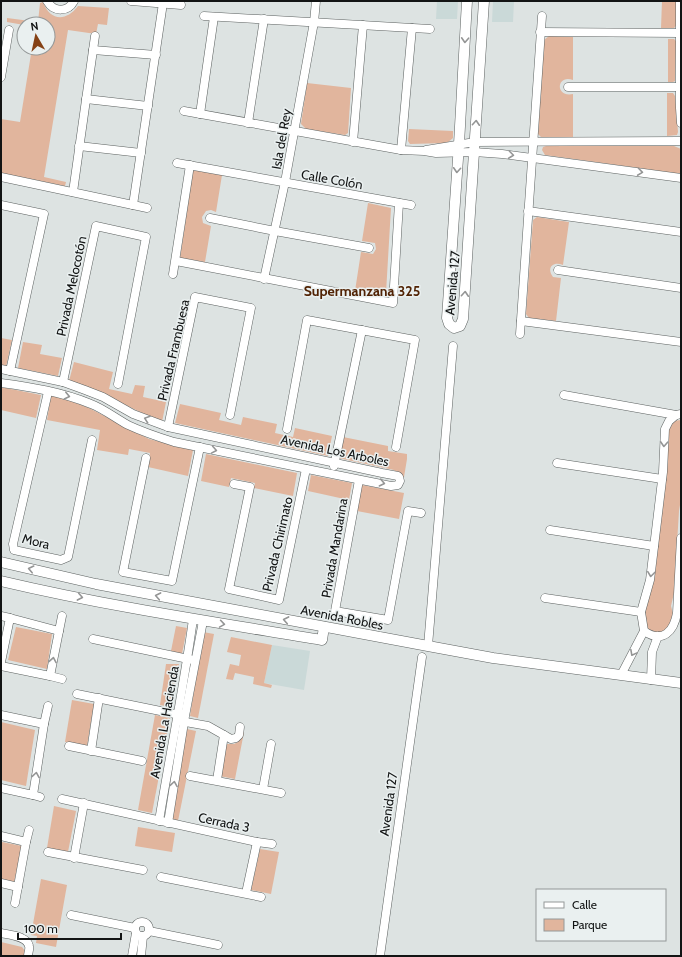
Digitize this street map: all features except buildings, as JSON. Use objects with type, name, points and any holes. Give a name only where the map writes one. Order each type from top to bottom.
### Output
[{"type":"main road","name":"Avenida 127","points":[[467,1],[459,148],[447,318],[449,324],[454,328],[460,326],[463,319],[484,1]]},
{"type":"main road","name":"Avenida Robles","points":[[1,562],[96,584],[493,658],[681,683]]},
{"type":"main road","name":"Avenida Robles","points":[[1,581],[193,619],[322,640],[324,627]]},
{"type":"street","points":[[47,1],[52,8],[62,10],[71,6],[74,1]]},
{"type":"street","points":[[131,1],[181,5]]},
{"type":"street","name":"Isla del Rey","points":[[264,279],[285,182],[314,22],[316,1]]},
{"type":"street","points":[[680,1],[681,123]]},
{"type":"street","points":[[133,205],[163,3]]},
{"type":"street","points":[[204,16],[430,29]]},
{"type":"street","points":[[520,334],[542,16]]},
{"type":"street","points":[[200,114],[214,17]]},
{"type":"street","points":[[248,123],[264,19]]},
{"type":"street","points":[[353,142],[363,25]]},
{"type":"street","points":[[401,150],[412,28]]},
{"type":"street","points":[[1,77],[3,44],[9,30]]},
{"type":"street","points":[[540,32],[680,34]]},
{"type":"street","points":[[73,192],[95,36]]},
{"type":"street","points":[[93,50],[156,55]]},
{"type":"street","points":[[568,87],[680,87]]},
{"type":"street","points":[[86,99],[148,106]]},
{"type":"street","points":[[184,111],[401,150],[424,151],[533,141],[681,141]]},
{"type":"street","points":[[79,146],[141,153]]},
{"type":"street","points":[[475,147],[532,157],[681,178]]},
{"type":"street","name":"Calle Colón","points":[[177,163],[411,205]]},
{"type":"street","points":[[173,274],[190,165]]},
{"type":"street","points":[[1,177],[147,208]]},
{"type":"street","points":[[176,261],[393,303],[398,203]]},
{"type":"street","points":[[1,205],[44,214],[10,371]]},
{"type":"street","points":[[528,212],[681,232]]},
{"type":"street","points":[[210,218],[369,248]]},
{"type":"street","name":"Privada Melocotón","points":[[63,382],[96,226],[146,237],[118,384]]},
{"type":"street","points":[[558,270],[681,288]]},
{"type":"street","name":"Privada Frambuesa","points":[[168,427],[195,297],[251,308],[230,415]]},
{"type":"street","points":[[286,429],[307,320],[415,340],[396,447]]},
{"type":"street","points":[[521,321],[681,342]]},
{"type":"street","points":[[332,474],[362,330]]},
{"type":"street","points":[[428,646],[453,346]]},
{"type":"street","name":"Avenida Los Arboles","points":[[1,369],[63,382],[103,397],[133,414],[168,427],[398,476],[400,481],[398,485],[391,486],[174,442],[149,435],[92,404],[72,397],[30,387],[1,383]]},
{"type":"street","points":[[30,387],[32,376]]},
{"type":"street","name":"Mora","points":[[48,392],[13,544],[14,550],[62,560],[68,557],[92,440]]},
{"type":"street","points":[[564,395],[678,414]]},
{"type":"street","points":[[127,424],[133,414]]},
{"type":"street","points":[[621,675],[644,631],[641,612],[650,580],[662,479],[665,428],[669,420],[678,414]]},
{"type":"street","points":[[231,453],[234,441]]},
{"type":"street","points":[[146,458],[123,572],[172,582],[200,447]]},
{"type":"street","points":[[557,463],[662,479]]},
{"type":"street","name":"Privada Chirimato","points":[[234,484],[250,487],[229,589],[279,600],[306,469]]},
{"type":"street","name":"Privada Mandarina","points":[[359,480],[334,611],[388,620],[408,511],[421,513]]},
{"type":"street","points":[[550,530],[654,546]]},
{"type":"street","points":[[644,631],[651,636],[658,636],[670,632],[675,623],[679,613],[681,542]]},
{"type":"street","points":[[545,598],[641,612]]},
{"type":"street","points":[[1,616],[58,631]]},
{"type":"street","points":[[50,676],[62,616]]},
{"type":"street","points":[[1,662],[10,618]]},
{"type":"street","name":"Avenida La Hacienda","points":[[159,821],[193,619]]},
{"type":"street","points":[[62,799],[168,823],[185,719],[204,620]]},
{"type":"street","points":[[651,680],[652,652],[658,636]]},
{"type":"street","points":[[94,639],[196,661]]},
{"type":"street","name":"Avenida 127","points":[[380,956],[422,657]]},
{"type":"street","points":[[1,666],[62,679]]},
{"type":"street","points":[[77,694],[185,719],[208,726],[231,739],[236,738],[239,735],[240,727]]},
{"type":"street","points":[[91,751],[99,698]]},
{"type":"street","points":[[1,788],[37,796],[44,724],[48,706]]},
{"type":"street","points":[[1,715],[44,724]]},
{"type":"street","points":[[217,780],[224,735]]},
{"type":"street","points":[[263,789],[271,744]]},
{"type":"street","points":[[69,746],[142,761]]},
{"type":"street","points":[[190,776],[281,793]]},
{"type":"street","points":[[74,858],[84,803]]},
{"type":"street","name":"Cerrada 3","points":[[168,823],[257,842],[246,893]]},
{"type":"street","points":[[15,903],[29,830]]},
{"type":"street","points":[[1,836],[26,842]]},
{"type":"street","points":[[257,842],[272,844]]},
{"type":"street","points":[[48,852],[143,870]]},
{"type":"street","points":[[161,877],[261,897]]},
{"type":"street","points":[[1,883],[18,887]]},
{"type":"street","points":[[71,915],[141,932],[218,945]]},
{"type":"street","points":[[132,956],[141,932]]},
{"type":"street","points":[[141,932],[141,956]]},
{"type":"street","points":[[1,933],[22,938],[26,941],[29,947],[28,956]]},
{"type":"shaded area","points":[[437,1],[458,1],[457,19],[436,19]]},
{"type":"shaded area","points":[[493,1],[514,1],[513,22],[492,22]]},
{"type":"shaded area","points":[[272,645],[310,651],[304,690],[264,683]]},
{"type":"green space","points":[[662,1],[677,1],[677,25],[674,28],[661,28]]},
{"type":"green space","points":[[43,2],[46,8],[54,16],[39,16],[40,3]]},
{"type":"green space","points":[[78,6],[109,8],[107,25],[98,24],[96,34],[68,30],[44,177],[66,182],[65,186],[1,173],[1,119],[20,122],[31,56],[56,56],[56,16],[63,17],[68,15]]},
{"type":"green space","points":[[7,18],[16,19],[16,24],[7,22]]},
{"type":"green space","points":[[549,36],[573,37],[573,80],[563,80],[560,86],[563,93],[573,94],[573,137],[541,137],[538,134],[544,40]]},
{"type":"green space","points":[[668,39],[674,39],[676,41],[675,81],[673,82],[668,82]]},
{"type":"green space","points":[[307,83],[351,88],[348,133],[345,135],[306,129],[301,124]]},
{"type":"green space","points":[[667,93],[673,93],[675,96],[677,135],[667,136]]},
{"type":"green space","points":[[409,129],[453,131],[453,138],[447,143],[410,144],[408,141]]},
{"type":"green space","points":[[674,146],[681,149],[681,174],[545,155],[542,150],[543,147]]},
{"type":"green space","points":[[193,170],[222,175],[216,212],[211,210],[206,211],[202,217],[203,223],[211,226],[205,262],[180,258]]},
{"type":"green space","points":[[368,203],[391,208],[386,293],[382,296],[355,291],[361,252],[373,254],[376,249],[375,243],[362,241]]},
{"type":"green space","points":[[537,217],[569,222],[563,265],[556,264],[550,268],[553,277],[561,278],[556,321],[529,318],[526,314],[533,220]]},
{"type":"green space","points":[[1,338],[12,340],[6,367],[1,365]]},
{"type":"green space","points":[[23,342],[42,345],[40,354],[62,358],[58,376],[18,368]]},
{"type":"green space","points":[[74,362],[113,372],[109,389],[132,394],[135,385],[145,386],[143,397],[166,402],[162,422],[93,390],[69,381]]},
{"type":"green space","points":[[1,387],[41,395],[36,418],[1,410]]},
{"type":"green space","points":[[51,395],[89,408],[149,439],[193,450],[188,476],[148,467],[150,453],[129,449],[128,455],[97,450],[100,430],[47,420]]},
{"type":"green space","points":[[180,404],[221,413],[219,420],[241,425],[243,417],[277,424],[275,433],[293,437],[295,428],[332,436],[328,456],[175,423]]},
{"type":"green space","points":[[681,420],[681,499],[674,593],[671,606],[673,614],[668,630],[659,635],[647,632],[642,601],[647,596],[667,429],[673,421]]},
{"type":"green space","points":[[343,437],[388,446],[388,451],[407,454],[404,477],[401,477],[394,470],[338,458]]},
{"type":"green space","points":[[206,454],[297,473],[293,496],[254,488],[255,483],[231,478],[229,487],[201,481]]},
{"type":"green space","points":[[311,475],[352,483],[349,500],[308,491]]},
{"type":"green space","points":[[362,485],[404,493],[399,519],[357,511]]},
{"type":"green space","points":[[176,626],[187,628],[182,654],[171,651]]},
{"type":"green space","points":[[16,627],[52,634],[47,669],[8,660]]},
{"type":"green space","points":[[203,632],[214,634],[198,718],[190,716]]},
{"type":"green space","points":[[231,637],[272,645],[264,683],[272,685],[271,688],[253,684],[254,677],[235,673],[233,680],[226,679],[230,664],[239,666],[241,655],[227,652]]},
{"type":"green space","points":[[166,664],[179,664],[171,707],[160,705]]},
{"type":"green space","points":[[72,700],[94,704],[87,746],[65,742]]},
{"type":"green space","points":[[155,715],[170,718],[152,813],[138,810]]},
{"type":"green space","points":[[1,722],[35,730],[26,786],[1,780]]},
{"type":"green space","points":[[187,729],[196,731],[178,821],[170,820]]},
{"type":"green space","points":[[243,732],[235,779],[219,776],[225,744],[234,744],[238,742]]},
{"type":"green space","points":[[54,806],[76,811],[68,852],[47,848]]},
{"type":"green space","points":[[138,827],[175,833],[172,852],[135,846]]},
{"type":"green space","points":[[2,842],[22,846],[14,883],[1,880]]},
{"type":"green space","points":[[260,849],[279,852],[271,894],[251,890]]},
{"type":"green space","points":[[41,879],[67,885],[56,947],[36,943],[37,936],[31,935]]},
{"type":"green space","points":[[1,942],[22,947],[25,951],[24,956],[1,956]]},
{"type":"district","name":"Supermanzana 325","points":[[362,291]]}]
